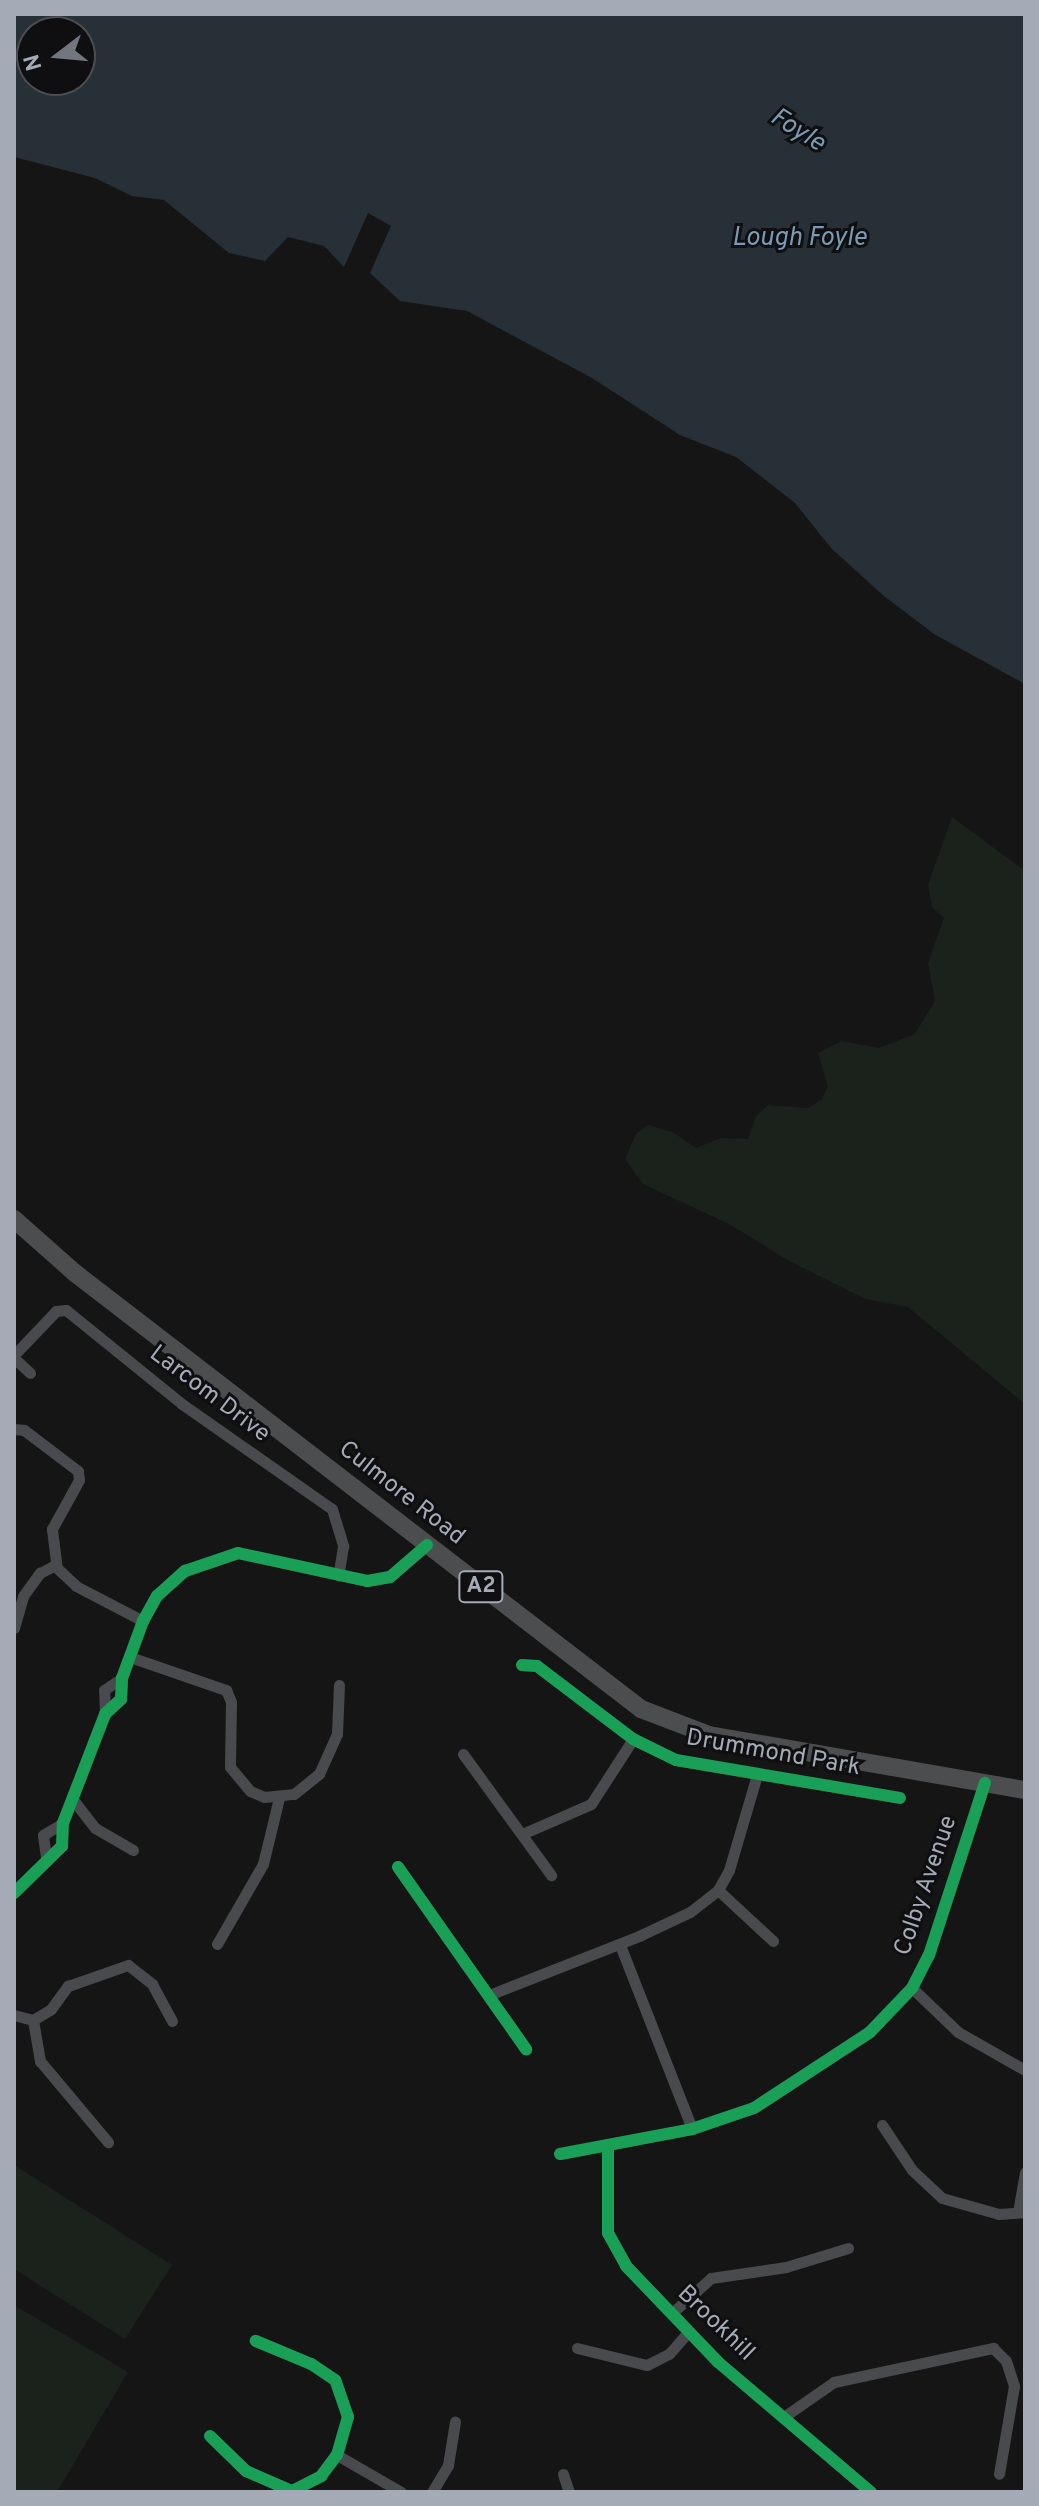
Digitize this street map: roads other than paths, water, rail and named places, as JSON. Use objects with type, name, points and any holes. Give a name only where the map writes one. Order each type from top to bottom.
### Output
[{"type":"main road","name":"Culmore Road","points":[[14,1219],[75,1273],[641,1709],[709,1735],[1025,1790]]},
{"type":"street","name":"Larcom Drive","points":[[30,1373],[14,1356],[56,1311],[66,1310],[182,1404],[332,1509],[343,1546],[338,1576]]},
{"type":"street","points":[[14,1429],[24,1430],[78,1471],[79,1480],[52,1529],[55,1565],[76,1586],[143,1621]]},
{"type":"street","points":[[105,1714],[121,1699],[122,1678],[143,1621],[157,1596],[185,1571],[226,1556],[287,1560],[338,1576],[367,1581],[390,1577],[427,1545]]},
{"type":"street","points":[[14,1628],[23,1596],[40,1573],[55,1565]]},
{"type":"street","points":[[130,1657],[226,1690],[231,1702],[230,1767],[250,1791],[279,1798],[306,1787],[319,1774],[337,1734],[339,1685]]},
{"type":"street","name":"Drummond Park","points":[[522,1665],[537,1666],[633,1739],[676,1760],[900,1798]]},
{"type":"street","points":[[14,1893],[46,1857],[62,1846],[63,1823],[105,1714],[104,1690],[122,1678]]},
{"type":"street","points":[[522,1834],[591,1804],[633,1739]]},
{"type":"street","points":[[463,1754],[551,1875]]},
{"type":"street","name":"Drummond Park","points":[[489,1995],[620,1945],[690,1912],[718,1890],[729,1870],[757,1775]]},
{"type":"street","name":"Colby Avenue","points":[[560,2154],[692,2129],[754,2108],[799,2082],[870,2032],[912,1988],[942,1922],[985,1783]]},
{"type":"street","points":[[217,1944],[263,1864],[279,1798]]},
{"type":"street","points":[[74,1801],[95,1828],[133,1850]]},
{"type":"street","points":[[46,1857],[43,1835],[63,1823]]},
{"type":"street","points":[[398,1867],[526,2049]]},
{"type":"street","points":[[718,1890],[773,1941]]},
{"type":"street","points":[[620,1945],[692,2129]]},
{"type":"street","points":[[14,2015],[33,2020],[46,2015],[68,1986],[128,1965],[152,1984],[172,2021]]},
{"type":"street","points":[[912,1988],[958,2032],[1025,2070]]},
{"type":"street","points":[[33,2020],[40,2061],[108,2142]]},
{"type":"street","points":[[882,2125],[912,2170],[942,2198],[999,2214],[1021,2212],[1025,2173]]},
{"type":"street","name":"Brookhill","points":[[608,2145],[607,2213],[613,2249],[689,2331],[871,2492]]},
{"type":"street","name":"Brookhill","points":[[672,2313],[711,2278],[786,2267],[848,2248]]},
{"type":"street","name":"Brookhill","points":[[577,2348],[647,2365],[669,2354],[689,2331]]},
{"type":"street","points":[[210,2436],[246,2471],[292,2491],[321,2476],[337,2455],[348,2417],[335,2380],[311,2364],[256,2341]]},
{"type":"street","points":[[785,2416],[834,2382],[993,2348],[1006,2361],[1014,2386],[999,2474]]},
{"type":"street","points":[[432,2492],[448,2465],[455,2422]]},
{"type":"street","points":[[337,2455],[401,2492]]},
{"type":"street","points":[[563,2474],[569,2492]]},
{"type":"water","name":"Lough Foyle","points":[[14,14],[1025,14],[1025,684],[934,634],[884,596],[832,549],[795,503],[736,457],[680,435],[592,378],[467,311],[400,301],[370,273],[391,226],[368,213],[344,267],[324,246],[288,237],[265,261],[229,253],[164,200],[132,196],[95,178],[14,157]]},
{"type":"water label","name":"Foyle","points":[[797,131]]}]
